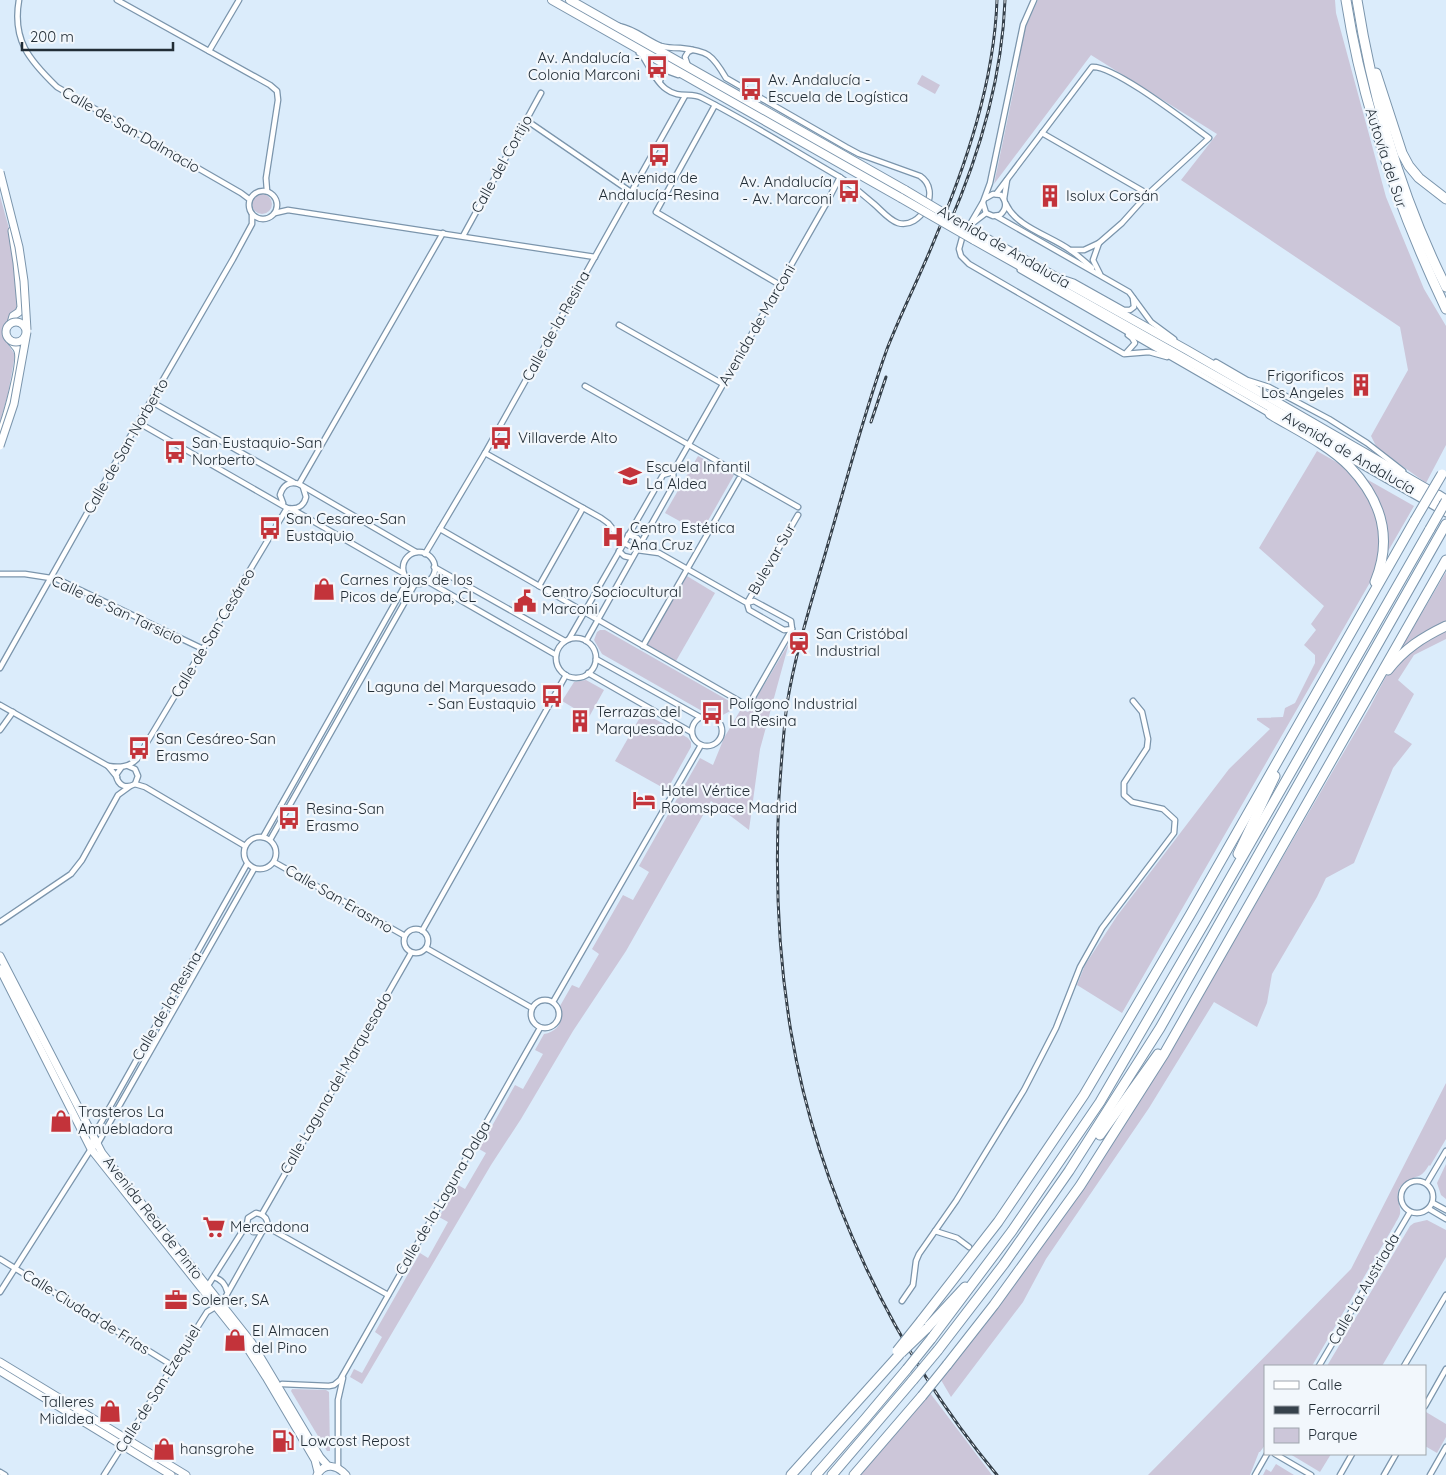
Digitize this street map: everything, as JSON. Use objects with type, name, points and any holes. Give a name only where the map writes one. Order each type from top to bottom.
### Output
[{"type":"highway","name":"Autovía del Sur","points":[[1346,0],[1366,98],[1385,163],[1418,248],[1446,309]]},
{"type":"highway","name":"Autovía del Sur","points":[[1358,4],[1365,52],[1384,128],[1408,199],[1446,287]]},
{"type":"highway","points":[[1358,4],[1379,82],[1402,153],[1409,166],[1419,178],[1446,199]]},
{"type":"highway","points":[[1205,922],[1303,716],[1373,586],[1384,556],[1383,528],[1377,506],[1363,483],[1349,466],[1324,447],[1270,414]]},
{"type":"highway","points":[[923,1325],[998,1222],[1084,1094],[1190,915],[1444,470]]},
{"type":"highway","points":[[1442,500],[1446,509]]},
{"type":"highway","points":[[816,1475],[865,1420],[931,1339],[1012,1231],[1100,1102],[1430,529],[1442,500]]},
{"type":"highway","points":[[832,1475],[938,1350],[1019,1243],[1069,1171],[1160,1028],[1446,524]]},
{"type":"highway","points":[[854,1475],[947,1365],[1000,1297],[1080,1186],[1154,1070],[1446,560]]},
{"type":"highway","points":[[1246,912],[1273,870],[1385,675],[1409,647],[1446,626]]},
{"type":"highway","points":[[1019,1243],[1049,1209],[1115,1112],[1189,1010]]},
{"type":"highway","points":[[791,1475],[923,1325],[967,1284],[1012,1231]]},
{"type":"main road","name":"Avenida de Andalucía","points":[[552,0],[716,93],[903,194]]},
{"type":"main road","name":"Avenida de Andalucía","points":[[570,0],[1251,396],[1442,500]]},
{"type":"main road","points":[[0,172],[19,247],[24,281],[27,331],[14,404],[0,446]]},
{"type":"main road","points":[[0,185],[13,238],[21,310],[13,316],[6,331],[6,335],[18,351],[18,359],[11,400],[0,436]]},
{"type":"main road","name":"Avenida de Andalucía","points":[[976,236],[1050,274],[1188,350],[1419,484],[1442,500]]},
{"type":"main road","points":[[11,323],[16,321],[21,323],[27,331]]},
{"type":"main road","points":[[11,341],[23,340],[27,331]]},
{"type":"main road","name":"Avenida Real de Pinto","points":[[0,956],[93,1137],[94,1147]]},
{"type":"main road","name":"Avenida Real de Pinto","points":[[0,968],[94,1147],[206,1289],[252,1343],[320,1457],[328,1466]]},
{"type":"main road","name":"Avenida Real de Pinto","points":[[219,1305],[266,1378],[315,1460],[318,1474]]},
{"type":"main road","points":[[0,1362],[125,1442],[171,1475]]},
{"type":"main road","points":[[0,1371],[186,1475]]},
{"type":"main road","points":[[318,1474],[328,1466],[338,1467],[346,1475]]},
{"type":"street","name":"Calle de San Dalmacio","points":[[19,0],[16,18],[23,45],[42,73],[57,87],[241,193],[249,200]]},
{"type":"street","points":[[117,0],[270,85],[277,91],[278,100],[266,178],[267,191]]},
{"type":"street","points":[[209,52],[238,0]]},
{"type":"street","points":[[1034,0],[1023,25],[990,183],[984,200],[962,238],[959,249],[960,256],[969,264],[1124,354],[1149,352],[1173,358]]},
{"type":"street","name":"Avenida de Andalucía","points":[[563,6],[572,15],[642,55],[667,90],[685,96],[698,96],[716,105],[840,177],[889,218],[898,223],[913,222],[919,217],[930,199],[930,188],[927,180],[846,148],[726,78],[710,55],[701,50],[693,49]]},
{"type":"street","points":[[614,25],[628,28],[662,47],[693,49]]},
{"type":"street","points":[[689,68],[685,57],[693,49]]},
{"type":"street","points":[[984,200],[995,194],[1007,180],[1089,69],[1097,66],[1120,77],[1209,138],[1148,194],[1122,223],[1099,243],[1084,250],[1070,250]]},
{"type":"street","name":"Avenida de Andalucía","points":[[660,82],[662,74],[667,71],[706,91],[716,93]]},
{"type":"street","name":"Calle del Cortijo","points":[[463,236],[541,93]]},
{"type":"street","name":"Calle de la Resina","points":[[425,554],[485,453],[685,96]]},
{"type":"street","points":[[716,105],[656,212],[780,285]]},
{"type":"street","points":[[526,120],[631,192]]},
{"type":"street","points":[[1042,133],[1148,194]]},
{"type":"street","name":"Avenida de Marconi","points":[[673,472],[840,177]]},
{"type":"street","points":[[260,190],[266,178]]},
{"type":"street","points":[[1007,180],[1004,199],[1008,210],[1017,220],[1070,250],[1100,276]]},
{"type":"street","points":[[990,183],[995,194],[1004,199]]},
{"type":"street","points":[[288,210],[277,202],[274,195],[260,190],[254,193],[248,205],[252,215],[260,219],[266,219],[275,213],[288,210],[595,256]]},
{"type":"street","name":"Calle de San Dalmacio","points":[[241,193],[254,193]]},
{"type":"street","points":[[984,200],[983,206],[986,213]]},
{"type":"street","points":[[275,213],[277,202]]},
{"type":"street","points":[[996,216],[1003,212],[1006,204]]},
{"type":"street","points":[[986,213],[996,216],[1129,292],[1151,322],[1188,350]]},
{"type":"street","points":[[971,224],[986,213]]},
{"type":"street","name":"Calle de San Norberto","points":[[0,668],[234,259],[252,224],[252,215]]},
{"type":"street","points":[[252,224],[260,219]]},
{"type":"street","points":[[299,484],[443,234]]},
{"type":"street","points":[[976,236],[1029,276],[1132,338],[1135,343],[1124,354]]},
{"type":"street","points":[[1099,243],[1093,260],[1100,276]]},
{"type":"street","points":[[1050,274],[1074,282],[1124,310],[1130,310],[1134,307],[1133,297]]},
{"type":"street","name":"Avenida de Andalucía","points":[[1108,322],[1446,514]]},
{"type":"street","points":[[619,325],[724,384]]},
{"type":"street","points":[[1171,337],[1247,380]]},
{"type":"street","points":[[1226,372],[1269,387],[1329,419],[1367,443],[1419,484]]},
{"type":"street","points":[[585,386],[798,507]]},
{"type":"street","points":[[139,424],[403,573],[408,580],[415,584],[427,581],[434,572],[433,562],[425,554],[416,552],[152,402]]},
{"type":"street","points":[[485,453],[608,523],[624,543],[637,550],[659,553],[688,568],[747,603],[749,610],[784,630],[792,630]]},
{"type":"street","points":[[434,567],[567,640],[580,638],[586,640],[594,651],[596,659],[594,666],[588,673],[580,677],[566,675],[558,666],[556,655],[559,647],[567,640],[584,612],[663,475],[673,472],[674,484],[586,640]]},
{"type":"street","points":[[642,646],[738,479]]},
{"type":"street","points":[[289,483],[299,484],[306,491],[305,502],[302,506],[288,507],[281,500],[282,490],[289,483]]},
{"type":"street","name":"Calle de San Cesáreo","points":[[136,769],[138,759],[288,507]]},
{"type":"street","points":[[538,586],[583,508]]},
{"type":"street","name":"Bulevar Sur","points":[[747,603],[798,515]]},
{"type":"street","points":[[440,529],[748,706],[792,630],[791,621],[754,600],[747,603]]},
{"type":"street","points":[[628,535],[635,536],[641,543]]},
{"type":"street","points":[[619,551],[624,556],[632,558]]},
{"type":"street","points":[[403,573],[403,566],[406,560],[411,554],[416,552]]},
{"type":"street","name":"Calle de San Tarsicio","points":[[0,574],[25,574],[57,579],[203,649]]},
{"type":"street","points":[[263,837],[408,580]]},
{"type":"street","points":[[427,581],[556,655]]},
{"type":"street","points":[[270,840],[415,584]]},
{"type":"street","points":[[596,659],[700,717]]},
{"type":"street","points":[[588,673],[691,732]]},
{"type":"street","points":[[422,931],[566,675]]},
{"type":"street","points":[[902,1301],[913,1285],[916,1261],[919,1254],[956,1201],[1024,1090],[1056,1028],[1080,967],[1102,928],[1174,833],[1175,820],[1163,809],[1132,802],[1124,795],[1124,783],[1147,748],[1148,738],[1142,712],[1133,701]]},
{"type":"street","points":[[0,705],[108,766],[121,768],[128,766],[136,769],[138,774],[136,782]]},
{"type":"street","points":[[0,730],[13,712]]},
{"type":"street","points":[[706,716],[716,719],[722,727],[722,733],[716,743],[709,746],[701,745],[693,738],[691,732],[693,723],[700,717],[706,716]]},
{"type":"street","points":[[553,1002],[701,745]]},
{"type":"street","name":"Calle de San Cesáreo","points":[[128,766],[138,759]]},
{"type":"street","points":[[108,766],[122,786],[129,787]]},
{"type":"street","points":[[118,795],[117,772],[121,768]]},
{"type":"street","points":[[0,922],[71,874],[82,860],[118,795],[136,782],[142,782],[145,787],[245,846]]},
{"type":"street","points":[[263,837],[270,840],[276,850],[274,862],[266,868],[254,869],[247,864],[243,852],[245,846],[254,838],[263,837]]},
{"type":"street","name":"Calle San Erasmo","points":[[274,862],[405,936]]},
{"type":"street","name":"Calle de la Resina","points":[[93,1137],[247,864]]},
{"type":"street","name":"Calle de la Resina","points":[[0,1292],[94,1147],[254,869]]},
{"type":"street","points":[[412,930],[422,931],[428,938],[426,948],[419,954],[410,953],[405,947],[405,936],[412,930]]},
{"type":"street","points":[[426,948],[532,1008]]},
{"type":"street","name":"Calle Laguna del Marquesado","points":[[262,1214],[410,953]]},
{"type":"street","points":[[548,1000],[553,1002],[559,1009],[559,1018],[554,1026],[540,1028],[533,1022],[532,1008],[539,1001],[548,1000]]},
{"type":"street","name":"Calle de la Laguna Dalga","points":[[282,1384],[334,1385],[340,1380],[540,1028]]},
{"type":"street","points":[[1427,1183],[1446,1150]]},
{"type":"street","points":[[1415,1181],[1427,1183],[1432,1188],[1433,1203],[1429,1209],[1420,1214],[1410,1212],[1401,1201],[1401,1194],[1404,1187],[1415,1181]]},
{"type":"street","points":[[1433,1203],[1446,1210]]},
{"type":"street","points":[[1429,1209],[1446,1219]]},
{"type":"street","name":"Calle La Austriada","points":[[1320,1365],[1410,1212]]},
{"type":"street","points":[[206,1289],[247,1224],[248,1218],[256,1213],[266,1217],[267,1227],[262,1232],[219,1305]]},
{"type":"street","points":[[247,1224],[253,1232],[262,1232]]},
{"type":"street","points":[[267,1227],[388,1295]]},
{"type":"street","points":[[935,1231],[957,1238],[969,1246]]},
{"type":"street","name":"Calle Ciudad de Frías","points":[[0,1258],[173,1366]]},
{"type":"street","points":[[214,1277],[225,1285],[227,1292]]},
{"type":"street","points":[[1405,1365],[1446,1295]]},
{"type":"street","name":"Calle de San Ezequiel","points":[[104,1475],[207,1312],[219,1305]]},
{"type":"street","name":"Calle de la Laguna Dalga","points":[[338,1467],[339,1390],[348,1368]]},
{"type":"street","points":[[1426,1404],[1446,1369]]},
{"type":"street","points":[[1430,1475],[1446,1447]]},
{"type":"street","points":[[1255,1475],[1266,1455]]},
{"type":"street","points":[[1278,1455],[1311,1475]]},
{"type":"street","points":[[1340,1475],[1351,1455]]},
{"type":"street","points":[[1384,1475],[1395,1455]]},
{"type":"street","points":[[0,1472],[5,1475]]},
{"type":"green space","points":[[1038,0],[1335,0],[1336,13],[1386,197],[1424,289],[1446,326],[1446,445],[1426,483],[1377,448],[1371,436],[1408,370],[1400,327],[1181,180],[1217,134],[1091,55],[994,184],[1018,69],[1019,41]]},
{"type":"green space","points":[[922,75],[940,85],[935,94],[917,84]]},
{"type":"green space","points":[[262,194],[269,197],[272,204],[269,211],[262,214],[255,211],[252,204],[255,197]]},
{"type":"green space","points":[[0,196],[10,232],[19,301],[17,310],[4,325],[3,331],[6,341],[15,355],[8,394],[0,422]]},
{"type":"green space","points":[[1317,451],[1414,506],[1122,1013],[1077,985],[1085,965],[1117,916],[1229,769],[1270,729],[1257,720],[1257,718],[1283,717],[1285,708],[1295,703],[1315,663],[1315,655],[1304,645],[1316,630],[1311,624],[1324,606],[1259,548]]},
{"type":"green space","points":[[698,456],[734,475],[701,533],[665,513]]},
{"type":"green space","points":[[1446,572],[1446,639],[1414,655],[1398,680],[1414,694],[1394,732],[1412,744],[1393,768],[1354,863],[1326,878],[1272,974],[1267,1003],[1257,1027],[1214,1002],[1149,1108],[1046,1259],[1023,1302],[951,1397],[941,1380],[1093,1174],[1193,1012]]},
{"type":"green space","points":[[687,576],[715,593],[676,661],[646,644]]},
{"type":"green space","points":[[605,630],[731,702],[732,710],[721,716],[702,711],[602,654],[594,640],[597,632]]},
{"type":"green space","points":[[789,643],[760,749],[749,830],[711,801],[626,951],[573,1031],[521,1119],[491,1165],[362,1384],[350,1377],[354,1369],[362,1373],[382,1337],[375,1332],[420,1253],[428,1258],[448,1222],[439,1217],[458,1185],[465,1189],[486,1153],[479,1149],[515,1085],[523,1089],[543,1054],[535,1050],[544,1034],[557,1028],[562,1016],[560,1006],[572,985],[579,988],[599,954],[592,949],[623,895],[633,900],[649,872],[639,866],[700,758],[713,765],[724,738],[741,709],[748,712]]},
{"type":"green space","points":[[586,680],[604,690],[589,717],[562,701],[574,682]]},
{"type":"green space","points":[[643,712],[688,738],[691,742],[691,747],[667,790],[615,761]]},
{"type":"green space","points":[[1446,1083],[1446,1139],[1430,1166],[1421,1175],[1407,1181],[1399,1189],[1399,1217],[1313,1365],[1264,1365],[1264,1446],[1259,1452],[1250,1475],[1148,1475],[1351,1269]]},
{"type":"green space","points":[[1446,1164],[1446,1199],[1441,1195],[1437,1183]]},
{"type":"green space","points":[[1427,1220],[1446,1230],[1446,1257],[1383,1365],[1328,1365],[1410,1226]]},
{"type":"green space","points":[[292,1389],[326,1390],[329,1392],[330,1451],[327,1451],[291,1391]]},
{"type":"green space","points":[[930,1393],[992,1475],[856,1475]]},
{"type":"green space","points":[[1426,1412],[1446,1424],[1446,1437],[1437,1453],[1426,1447]]},
{"type":"green space","points":[[1292,1455],[1330,1455],[1320,1472]]},
{"type":"green space","points":[[1276,1464],[1294,1475],[1263,1475],[1266,1469],[1271,1472]]},
{"type":"railway","points":[[997,0],[995,31],[984,93],[967,153],[946,212],[887,349],[856,446],[800,643],[784,727],[777,856],[780,944],[791,1032],[803,1092],[820,1151],[841,1209],[866,1267],[894,1322],[925,1376],[960,1427],[997,1475]]},
{"type":"railway","points":[[948,227],[970,173],[987,116],[999,58],[1005,0]]},
{"type":"railway","points":[[871,422],[886,377]]},
{"type":"place","name":"Av. Andalucía - Colonia Marconi","points":[[657,67]]},
{"type":"place","name":"Av. Andalucía - Escuela de Logística","points":[[751,89]]},
{"type":"place","name":"Avenida de Andalucía-Resina","points":[[659,155]]},
{"type":"place","name":"Av. Andalucía - Av. Marconi","points":[[849,191]]},
{"type":"place","name":"Isolux Corsán","points":[[1050,196]]},
{"type":"place","name":"Frigorificos Los Angeles","points":[[1361,385]]},
{"type":"place","name":"Villaverde Alto","points":[[501,438]]},
{"type":"place","name":"San Eustaquio-San Norberto","points":[[175,452]]},
{"type":"place","name":"Escuela Infantil La Aldea","points":[[630,476]]},
{"type":"place","name":"San Cesareo-San Eustaquio","points":[[270,528]]},
{"type":"place","name":"Centro Estética Ana Cruz","points":[[613,537]]},
{"type":"place","name":"Carnes rojas de los Picos de Europa, CL","points":[[324,589]]},
{"type":"place","name":"Centro Sociocultural Marconi","points":[[525,601]]},
{"type":"place","name":"San Cristóbal Industrial","points":[[799,643]]},
{"type":"place","name":"Laguna del Marquesado - San Eustaquio","points":[[552,696]]},
{"type":"place","name":"Polígono Industrial La Resina","points":[[712,713]]},
{"type":"place","name":"Terrazas del Marquesado","points":[[580,721]]},
{"type":"place","name":"San Cesáreo-San Erasmo","points":[[139,748]]},
{"type":"place","name":"Hotel Vértice Roomspace Madrid","points":[[644,800]]},
{"type":"place","name":"Resina-San Erasmo","points":[[289,818]]},
{"type":"place","name":"Trasteros La Amuebladora","points":[[61,1121]]},
{"type":"place","name":"Mercadona","points":[[214,1227]]},
{"type":"place","name":"Solener, SA","points":[[176,1300]]},
{"type":"place","name":"El Almacen del Pino","points":[[235,1340]]},
{"type":"place","name":"Talleres Mialdea","points":[[110,1411]]},
{"type":"place","name":"Lowcost Repost","points":[[283,1441]]},
{"type":"place","name":"hansgrohe","points":[[164,1449]]}]
